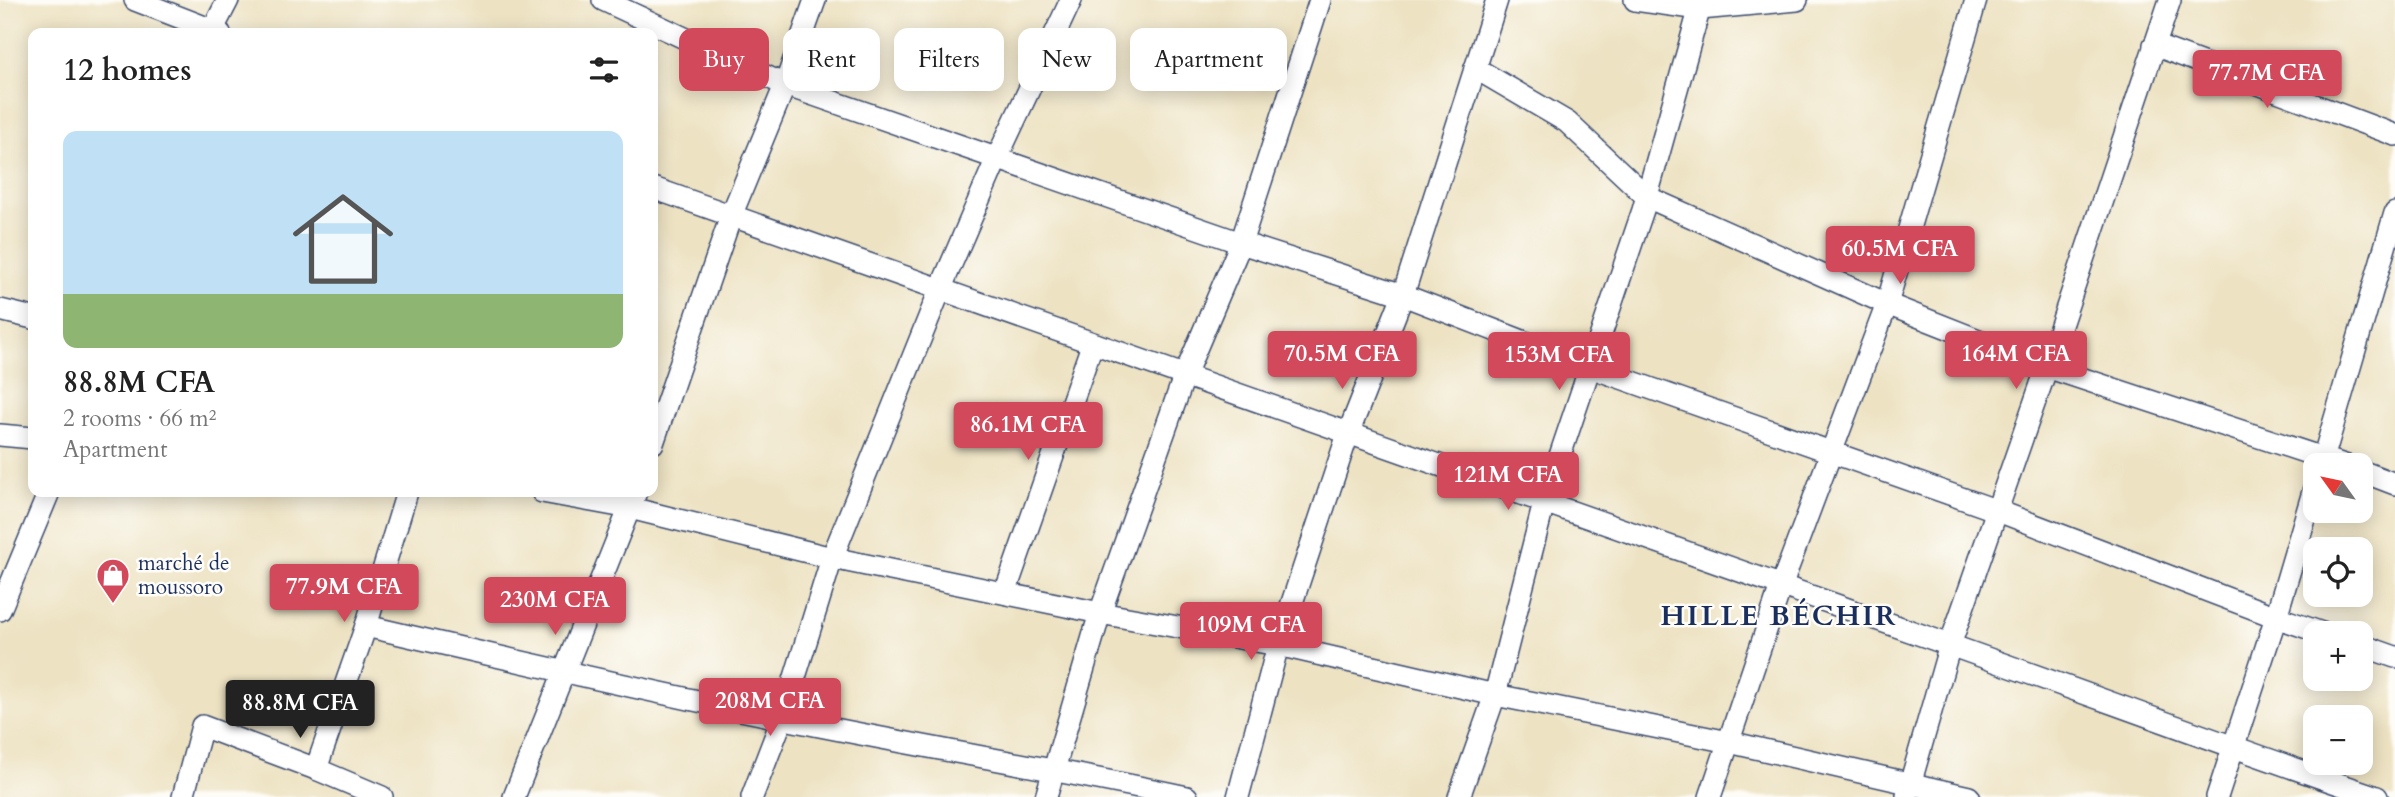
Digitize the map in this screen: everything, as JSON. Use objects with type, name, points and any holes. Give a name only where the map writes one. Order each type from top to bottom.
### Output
[{"type":"street","points":[[135,0],[204,28]]},
{"type":"street","points":[[216,28],[228,0]]},
{"type":"street","points":[[603,0],[783,84]]},
{"type":"street","points":[[805,28],[815,0]]},
{"type":"street","points":[[752,797],[782,719],[832,558],[940,290],[1070,0]]},
{"type":"street","points":[[1046,797],[1100,613],[1184,377],[1241,243],[1320,0]]},
{"type":"street","points":[[1238,797],[1278,645],[1348,434],[1403,295],[1497,0]]},
{"type":"street","points":[[1635,0],[1701,4],[1797,0]]},
{"type":"street","points":[[1710,797],[1781,586],[1887,304],[1976,0]]},
{"type":"street","points":[[1909,790],[1950,645],[1998,511],[2170,0]]},
{"type":"street","points":[[1459,797],[1495,695],[1544,503],[1647,197],[1701,4]]},
{"type":"street","points":[[2154,45],[2395,135]]},
{"type":"street","points":[[1475,68],[1567,122],[1647,197],[1887,304],[2047,367],[2303,455]]},
{"type":"street","points":[[658,428],[731,216],[783,90]]},
{"type":"street","points":[[802,91],[1241,243],[1403,295],[1590,367],[1998,511],[2303,626]]},
{"type":"street","points":[[658,190],[2377,797]]},
{"type":"street","points":[[2324,453],[2395,213]]},
{"type":"street","points":[[0,310],[28,317]]},
{"type":"street","points":[[1005,593],[1092,345]]},
{"type":"street","points":[[0,435],[28,438]]},
{"type":"street","points":[[2373,476],[2395,484]]},
{"type":"street","points":[[0,610],[47,497]]},
{"type":"street","points":[[316,769],[366,626],[405,497]]},
{"type":"street","points":[[599,497],[633,500],[832,558],[1100,613],[1278,645],[1495,695],[1729,742],[1909,790],[1969,797]]},
{"type":"street","points":[[514,797],[633,500]]},
{"type":"street","points":[[2217,797],[2304,523]]},
{"type":"street","points":[[366,626],[563,673],[782,719],[1055,769],[1186,797]]},
{"type":"street","points":[[2373,649],[2395,657]]},
{"type":"street","points":[[183,797],[202,726],[382,797]]},
{"type":"place","name":"marché de moussoro","points":[[113,605]]},
{"type":"district","name":"HILLE BÉCHIR","points":[[1779,615]]}]
